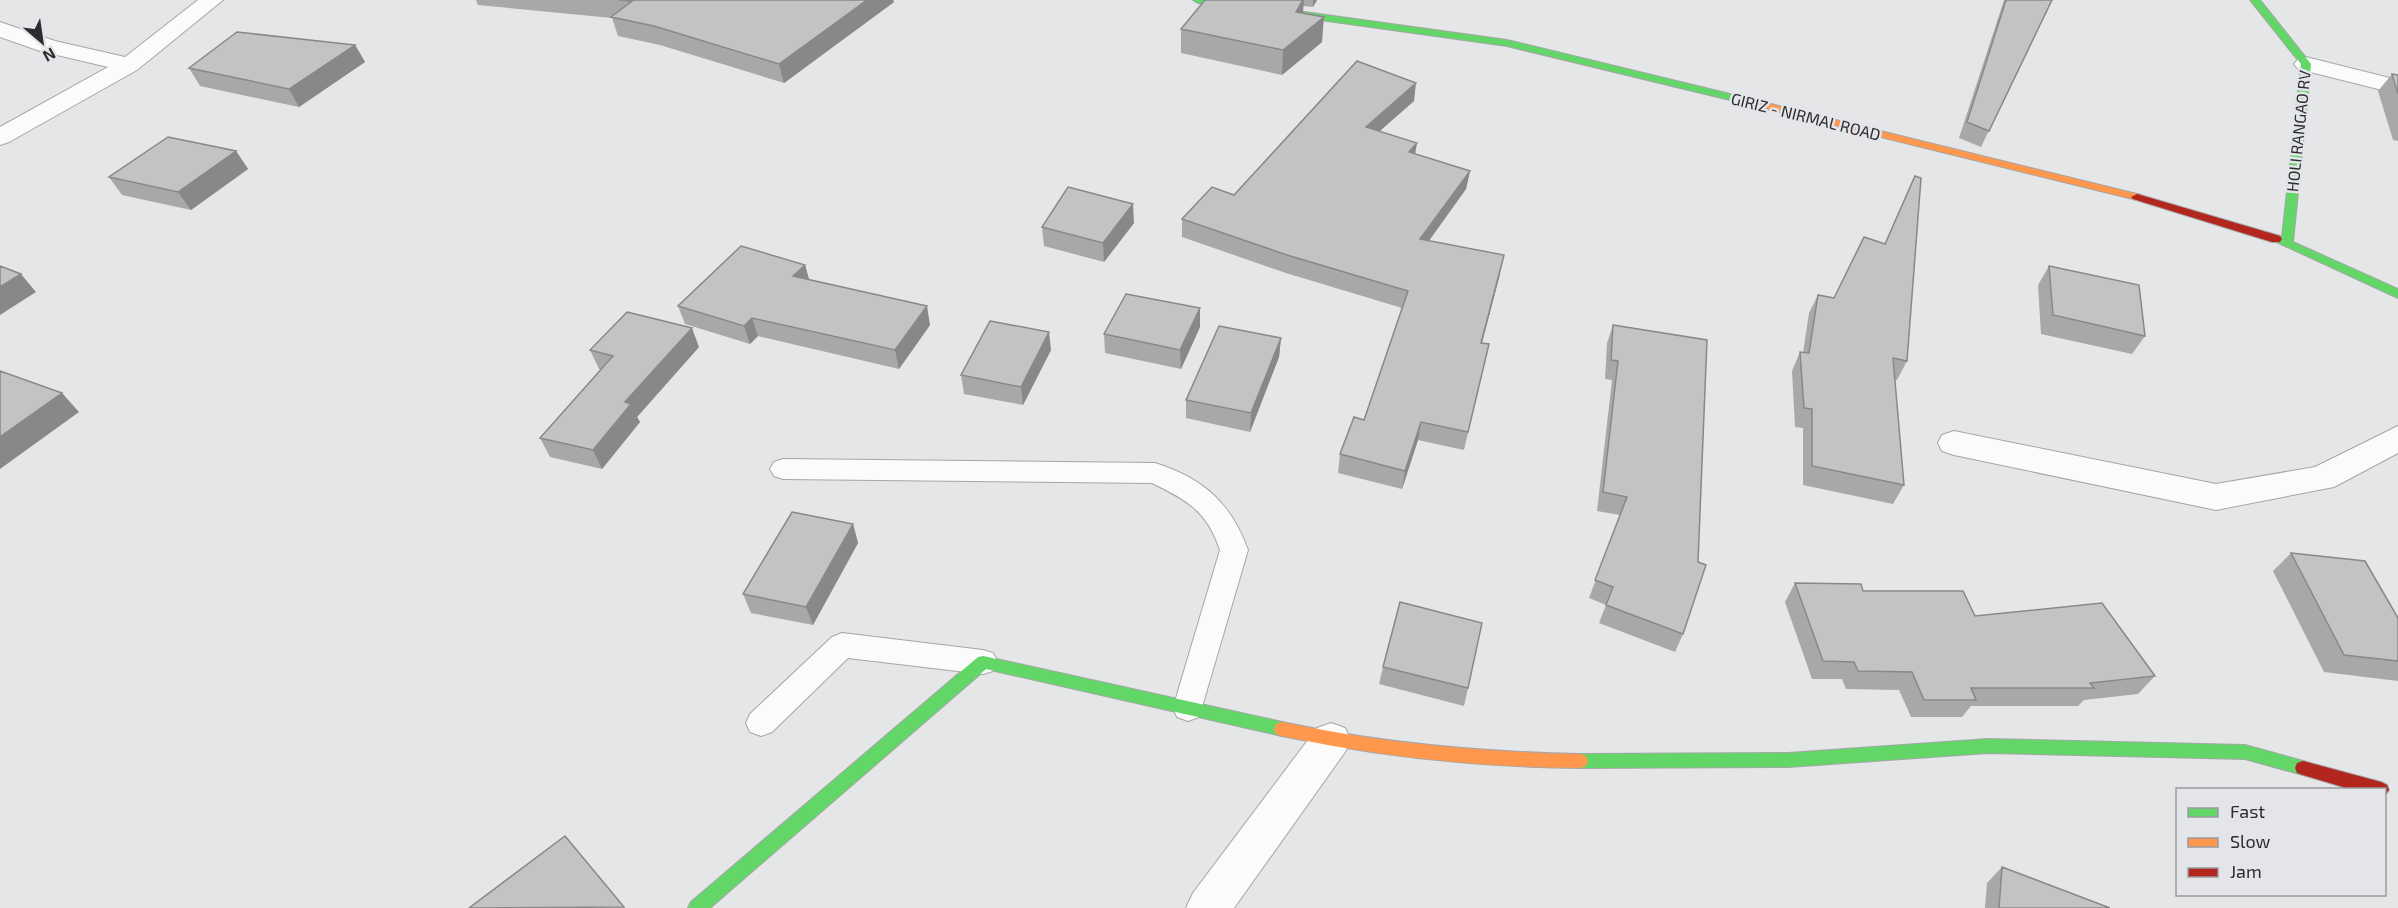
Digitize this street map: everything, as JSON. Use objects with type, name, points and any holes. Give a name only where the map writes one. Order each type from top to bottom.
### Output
[{"type":"street","points":[[0,137],[129,65],[212,0]]},
{"type":"street","name":"GIRIZ - NIRMAL ROAD","points":[[1198,0],[1507,44],[2168,205],[2287,242],[2398,294]]},
{"type":"street","name":"HOLI RANGAO RV","points":[[2256,0],[2306,64],[2287,242]]},
{"type":"street","points":[[0,29],[48,46],[129,65]]},
{"type":"street","points":[[2306,64],[2398,87]]},
{"type":"street","points":[[1954,443],[2216,497],[2322,478],[2398,438]]},
{"type":"street","points":[[697,908],[983,662],[1331,740],[1503,761],[1788,760],[1988,746],[2245,752],[2376,788]]},
{"type":"street","points":[[1208,908],[1331,740]]},
{"type":"lane","points":[[783,469],[1155,473],[1200,494],[1227,528],[1234,550],[1188,708]]},
{"type":"lane","points":[[761,723],[842,645],[983,662]]},
{"type":"building","points":[[619,0],[867,0],[779,64],[654,26],[611,17],[632,1]]},
{"type":"building","points":[[1205,0],[1303,0],[1296,12],[1324,17],[1283,50],[1181,29]]},
{"type":"building","points":[[2006,0],[2052,0],[1989,131],[1967,122]]},
{"type":"building","points":[[237,32],[355,45],[289,89],[189,68]]},
{"type":"building","points":[[1357,61],[1416,83],[1366,127],[1417,143],[1409,152],[1470,171],[1420,239],[1504,255],[1481,343],[1489,344],[1468,432],[1421,422],[1405,471],[1340,454],[1354,417],[1364,420],[1408,291],[1287,255],[1182,219],[1212,187],[1234,195]]},
{"type":"building","points":[[2392,74],[2398,75],[2398,94]]},
{"type":"building","points":[[168,137],[236,151],[178,192],[109,177]]},
{"type":"building","points":[[1915,176],[1921,178],[1907,361],[1893,358],[1904,485],[1812,466],[1812,409],[1804,408],[1800,352],[1809,353],[1818,295],[1834,298],[1864,237],[1885,244]]},
{"type":"building","points":[[1068,187],[1133,204],[1103,243],[1042,227]]},
{"type":"building","points":[[741,246],[805,265],[793,276],[927,306],[895,350],[752,318],[744,326],[678,306]]},
{"type":"building","points":[[0,266],[21,274],[0,287]]},
{"type":"building","points":[[2049,266],[2139,285],[2145,336],[2053,315]]},
{"type":"building","points":[[1126,294],[1200,308],[1180,350],[1104,334]]},
{"type":"building","points":[[627,312],[692,328],[625,402],[631,404],[593,450],[540,438],[613,356],[590,350]]},
{"type":"building","points":[[990,321],[1049,332],[1021,387],[961,375]]},
{"type":"building","points":[[1613,325],[1707,340],[1698,562],[1706,565],[1683,634],[1606,605],[1613,587],[1595,580],[1627,497],[1603,492],[1618,361],[1611,360]]},
{"type":"building","points":[[1219,326],[1281,338],[1251,413],[1186,400]]},
{"type":"building","points":[[0,371],[62,393],[0,437]]},
{"type":"building","points":[[792,512],[853,524],[806,607],[743,594]]},
{"type":"building","points":[[2291,553],[2365,561],[2398,618],[2398,661],[2344,655]]},
{"type":"building","points":[[1795,583],[1861,584],[1863,591],[1963,591],[1975,616],[2102,603],[2155,676],[2090,683],[2094,688],[1971,688],[1976,700],[1924,700],[1912,672],[1858,671],[1854,662],[1823,661]]},
{"type":"building","points":[[1400,602],[1482,623],[1468,688],[1383,667]]},
{"type":"building","points":[[565,836],[624,907],[469,908]]},
{"type":"building","points":[[2002,867],[2110,908],[1999,908]]},
{"type":"traffic: fast","points":[[1198,0],[1507,43],[1763,105]]},
{"type":"traffic: fast","points":[[2255,0],[2306,64],[2287,242]]},
{"type":"traffic: fast","points":[[2276,239],[2398,294]]},
{"type":"traffic: fast","points":[[697,908],[983,662],[1282,729]]},
{"type":"traffic: fast","points":[[1580,761],[1788,760],[1988,746],[2245,752],[2303,768]]},
{"type":"traffic: slow","points":[[1763,105],[2137,197]]},
{"type":"traffic: slow","points":[[1282,729],[1393,749],[1467,757],[1580,761]]},
{"type":"traffic: jam","points":[[2137,197],[2276,239]]},
{"type":"traffic: jam","points":[[2303,768],[2374,788]]}]
